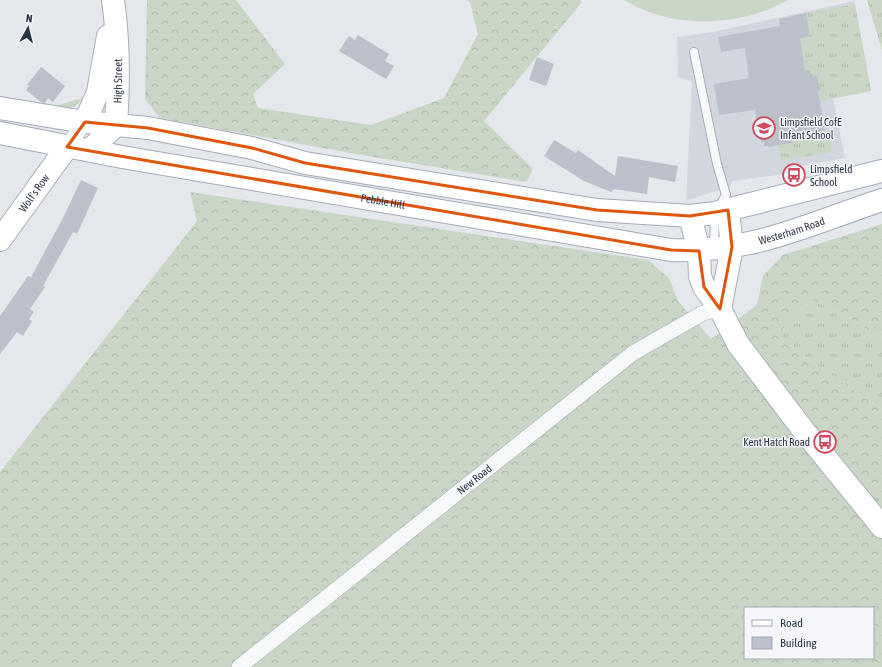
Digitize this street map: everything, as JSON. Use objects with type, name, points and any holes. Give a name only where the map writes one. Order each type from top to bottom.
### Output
[{"type":"main road","name":"High Street","points":[[85,122],[98,92],[114,1]]},
{"type":"main road","name":"High Street","points":[[114,1],[117,24],[119,83],[116,125]]},
{"type":"main road","points":[[0,108],[85,122],[148,128],[252,148],[305,163],[597,210],[709,213],[882,171]]},
{"type":"main road","points":[[90,150],[116,125]]},
{"type":"main road","points":[[0,133],[67,147]]},
{"type":"main road","name":"Pebble Hill","points":[[67,147],[651,248],[715,249]]},
{"type":"main road","name":"Wolf's Row","points":[[0,240],[67,147]]},
{"type":"main road","name":"Westerham Road","points":[[715,249],[782,236],[882,200]]},
{"type":"main road","points":[[709,213],[715,249],[720,309]]},
{"type":"main road","points":[[709,213],[715,249],[700,276],[704,286],[720,309],[732,332],[753,365],[882,527]]},
{"type":"street","points":[[67,147],[85,122]]},
{"type":"street","name":"New Road","points":[[239,667],[633,353],[703,313],[720,309]]},
{"type":"lane","points":[[694,52],[717,164],[726,195],[709,213]]},
{"type":"highlighted area","points":[[85,122],[148,128],[252,148],[305,163],[597,210],[690,216],[728,210],[732,247],[720,309],[704,287],[699,251],[671,250],[67,147]]},
{"type":"shaded area","name":"Limpsfield CofE Infant School","points":[[854,1],[871,91],[833,98],[845,158],[790,168],[791,173],[733,181],[730,186],[686,201],[692,81],[678,77],[677,37],[713,32]]},
{"type":"green space","points":[[147,0],[236,0],[285,64],[253,94],[258,108],[371,125],[444,98],[478,34],[470,2],[466,0],[580,0],[582,2],[484,121],[533,169],[526,182],[350,153],[160,118],[145,99]]},
{"type":"green space","points":[[624,0],[788,0],[755,14],[720,21],[701,21],[666,17],[646,11]]},
{"type":"green space","points":[[867,0],[882,0],[882,50]]},
{"type":"green space","points":[[855,4],[871,91],[820,101],[818,91],[820,91],[811,76],[805,71],[804,63],[790,40],[810,36],[806,13]]},
{"type":"green space","points":[[82,98],[73,107],[52,107]]},
{"type":"green space","points":[[798,130],[810,133],[828,130],[832,152],[781,161],[778,146],[791,143],[791,139],[799,138]]},
{"type":"green space","points":[[190,192],[648,260],[669,278],[678,301],[711,339],[757,305],[763,276],[783,255],[882,224],[882,338],[842,314],[813,300],[786,321],[781,341],[882,409],[882,667],[0,667],[0,472],[197,221]]},
{"type":"green space","points":[[813,300],[842,314],[882,338],[882,409],[781,341],[786,321]]},
{"type":"building","points":[[806,13],[810,36],[800,38],[805,71],[810,70],[811,76],[817,75],[820,91],[818,91],[825,130],[799,135],[799,138],[791,139],[792,143],[769,147],[764,146],[764,142],[761,142],[755,110],[719,115],[714,84],[749,78],[745,48],[721,52],[718,37],[780,26],[779,19]]},
{"type":"building","points":[[358,35],[389,54],[385,61],[394,66],[386,79],[339,51],[349,36],[355,40]]},
{"type":"building","points":[[537,57],[554,64],[546,86],[529,80]]},
{"type":"building","points":[[41,67],[65,86],[53,102],[48,98],[45,103],[41,102],[26,90],[29,86],[27,85]]},
{"type":"building","points":[[554,140],[576,153],[578,150],[615,176],[618,156],[678,166],[675,182],[649,177],[647,194],[614,189],[611,192],[584,181],[544,156]]},
{"type":"building","points":[[81,180],[98,188],[77,234],[73,232],[43,286],[45,287],[30,309],[34,312],[29,319],[32,321],[23,336],[17,332],[0,354],[0,316],[28,276],[31,277],[62,220]]},
{"type":"place","name":"Limpsfield CofE Infant School","points":[[764,128]]},
{"type":"place","name":"Limpsfield School","points":[[794,175]]},
{"type":"place","name":"Kent Hatch Road","points":[[825,442]]}]
